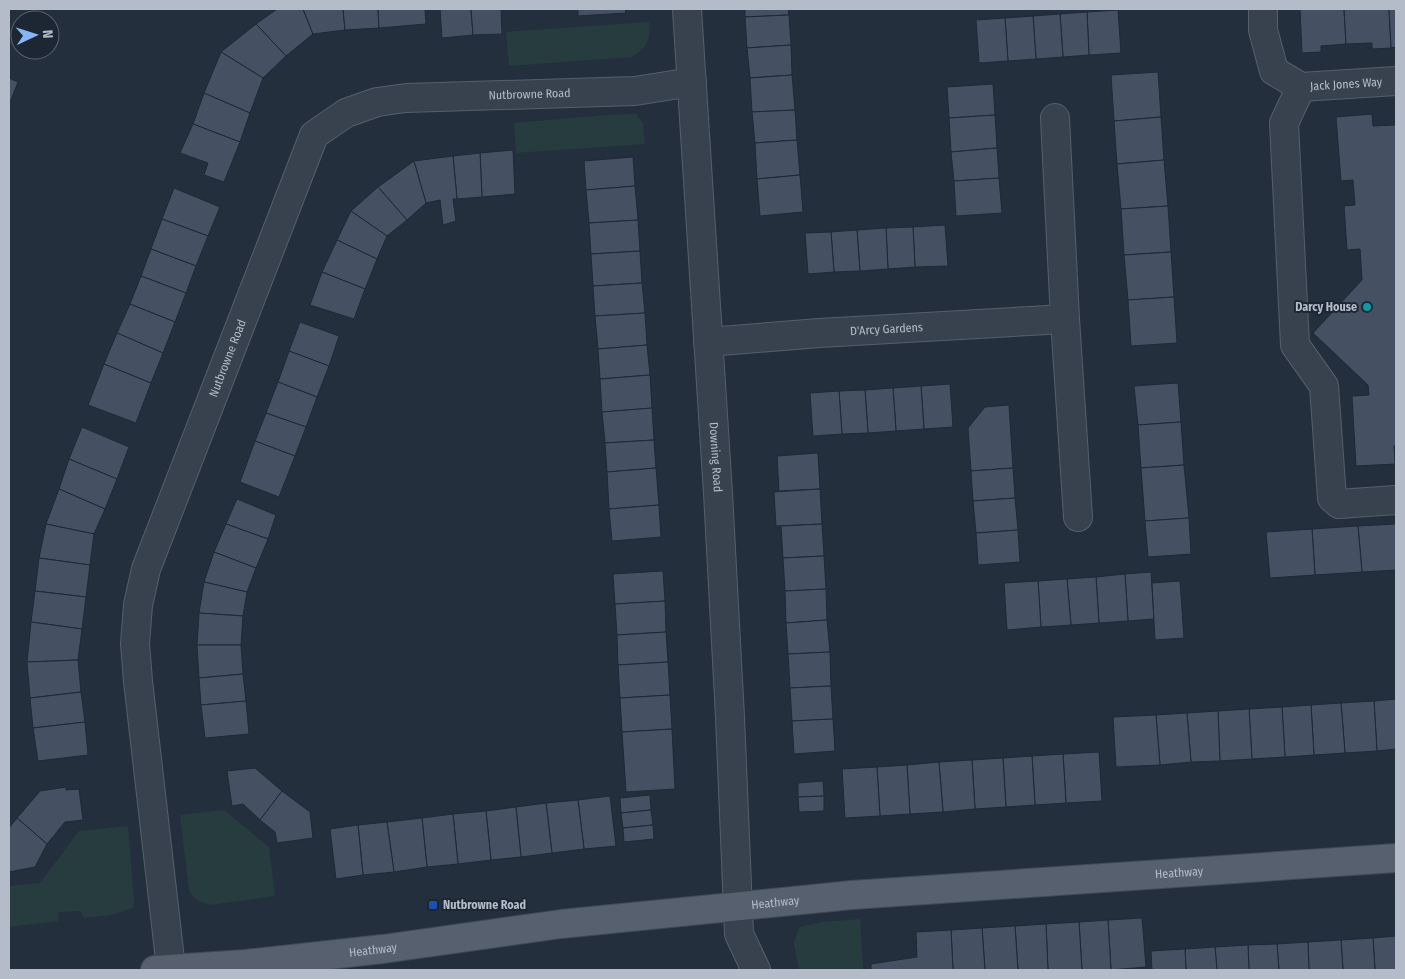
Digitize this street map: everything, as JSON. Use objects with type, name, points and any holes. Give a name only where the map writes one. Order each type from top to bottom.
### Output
[{"type":"main road","name":"Heathway","points":[[163,969],[246,964],[383,949],[561,924],[862,894],[1396,858]]},
{"type":"street","name":"Downing Road","points":[[687,9],[729,688],[739,934],[756,970]]},
{"type":"street","name":"Jack Jones Way","points":[[1263,9],[1263,30],[1274,71],[1302,86],[1396,82]]},
{"type":"street","name":"Nutbrowne Road","points":[[163,969],[135,644],[138,605],[146,569],[314,135],[346,113],[377,102],[406,98],[635,91],[692,82]]},
{"type":"street","points":[[1302,86],[1284,123],[1295,346],[1324,386],[1332,498],[1339,504],[1396,500]]},
{"type":"street","points":[[1055,118],[1065,319],[1078,517]]},
{"type":"street","name":"D'Arcy Gardens","points":[[708,342],[819,333],[1065,319]]},
{"type":"green space","points":[[649,22],[647,42],[642,50],[632,57],[509,66],[506,32]]},
{"type":"green space","points":[[636,114],[643,123],[645,144],[516,153],[514,123]]},
{"type":"green space","points":[[224,810],[269,847],[275,896],[210,905],[198,900],[189,890],[180,815]]},
{"type":"green space","points":[[128,826],[133,908],[111,915],[84,918],[80,911],[59,912],[58,921],[9,927],[9,886],[40,883],[79,831]]},
{"type":"green space","points":[[860,919],[863,970],[799,970],[794,943],[799,927],[822,922]]},
{"type":"building","points":[[277,9],[303,9],[313,34],[286,56],[256,24]]},
{"type":"building","points":[[303,9],[343,9],[345,30],[313,34]]},
{"type":"building","points":[[343,9],[378,9],[379,28],[345,30]]},
{"type":"building","points":[[378,9],[425,9],[426,24],[379,28]]},
{"type":"building","points":[[440,9],[471,9],[473,35],[442,38]]},
{"type":"building","points":[[471,9],[501,9],[502,34],[473,35]]},
{"type":"building","points":[[578,9],[625,9],[626,13],[578,16]]},
{"type":"building","points":[[745,9],[788,9],[789,15],[745,17]]},
{"type":"building","points":[[1300,9],[1344,9],[1346,44],[1321,46],[1321,52],[1302,53]]},
{"type":"building","points":[[1344,9],[1389,9],[1391,48],[1372,49],[1372,43],[1346,44]]},
{"type":"building","points":[[1389,9],[1396,9],[1396,47],[1391,48]]},
{"type":"building","points":[[1118,10],[1121,53],[1089,55],[1087,12]]},
{"type":"building","points":[[1087,12],[1089,55],[1063,57],[1060,14]]},
{"type":"building","points":[[1060,14],[1063,57],[1036,59],[1033,16]]},
{"type":"building","points":[[789,15],[791,45],[747,48],[745,17]]},
{"type":"building","points":[[1033,16],[1036,59],[1008,61],[1005,18]]},
{"type":"building","points":[[1005,18],[1008,61],[979,63],[976,20]]},
{"type":"building","points":[[256,24],[286,56],[263,78],[221,52]]},
{"type":"building","points":[[791,45],[792,75],[750,78],[747,48]]},
{"type":"building","points":[[221,52],[263,78],[250,113],[204,93]]},
{"type":"building","points":[[1158,72],[1161,117],[1114,121],[1111,75]]},
{"type":"building","points":[[792,75],[795,110],[752,112],[750,78]]},
{"type":"building","points":[[9,78],[18,82],[9,105]]},
{"type":"building","points":[[993,84],[995,115],[949,118],[947,87]]},
{"type":"building","points":[[204,93],[250,113],[240,142],[193,124]]},
{"type":"building","points":[[795,110],[797,140],[755,143],[752,112]]},
{"type":"building","name":"Darcy House","points":[[1372,114],[1373,126],[1396,125],[1396,445],[1394,446],[1395,464],[1356,466],[1352,396],[1369,395],[1368,385],[1313,333],[1362,280],[1360,249],[1347,250],[1344,206],[1355,205],[1353,180],[1341,181],[1336,117]]},
{"type":"building","points":[[995,115],[997,148],[951,152],[949,118]]},
{"type":"building","points":[[1161,117],[1164,160],[1117,164],[1114,121]]},
{"type":"building","points":[[193,124],[240,142],[224,182],[204,175],[208,163],[180,153]]},
{"type":"building","points":[[797,140],[800,175],[757,179],[755,143]]},
{"type":"building","points":[[997,148],[999,178],[954,181],[951,152]]},
{"type":"building","points":[[513,150],[515,194],[482,197],[480,153]]},
{"type":"building","points":[[480,153],[482,197],[457,199],[453,156]]},
{"type":"building","points":[[453,156],[457,199],[453,199],[456,221],[443,225],[440,200],[426,203],[414,161]]},
{"type":"building","points":[[633,157],[635,186],[586,190],[584,161]]},
{"type":"building","points":[[1164,160],[1168,206],[1121,209],[1117,164]]},
{"type":"building","points":[[414,161],[426,203],[407,220],[378,187]]},
{"type":"building","points":[[800,175],[803,212],[760,216],[757,179]]},
{"type":"building","points":[[999,178],[1002,213],[956,216],[954,181]]},
{"type":"building","points":[[635,186],[638,220],[589,223],[586,190]]},
{"type":"building","points":[[378,187],[407,220],[387,236],[351,211]]},
{"type":"building","points":[[174,188],[220,207],[208,236],[162,219]]},
{"type":"building","points":[[1168,206],[1171,252],[1124,255],[1121,209]]},
{"type":"building","points":[[351,211],[387,236],[377,259],[337,240]]},
{"type":"building","points":[[162,219],[208,236],[196,266],[151,249]]},
{"type":"building","points":[[638,220],[640,251],[591,254],[589,223]]},
{"type":"building","points":[[945,225],[948,266],[915,267],[913,227]]},
{"type":"building","points":[[913,227],[915,267],[888,269],[886,228]]},
{"type":"building","points":[[886,228],[888,269],[860,271],[857,230]]},
{"type":"building","points":[[857,230],[860,271],[834,272],[831,232]]},
{"type":"building","points":[[831,232],[834,272],[808,274],[805,233]]},
{"type":"building","points":[[337,240],[377,259],[365,289],[322,272]]},
{"type":"building","points":[[151,249],[196,266],[186,293],[141,276]]},
{"type":"building","points":[[640,251],[642,283],[593,286],[591,254]]},
{"type":"building","points":[[1171,252],[1174,297],[1128,300],[1124,255]]},
{"type":"building","points":[[322,272],[365,289],[354,319],[310,305]]},
{"type":"building","points":[[141,276],[186,293],[175,322],[130,304]]},
{"type":"building","points":[[642,283],[645,313],[595,316],[593,286]]},
{"type":"building","points":[[1174,297],[1177,343],[1131,346],[1128,300]]},
{"type":"building","points":[[130,304],[175,322],[163,353],[117,333]]},
{"type":"building","points":[[645,313],[647,345],[598,349],[595,316]]},
{"type":"building","points":[[300,322],[339,336],[329,366],[289,351]]},
{"type":"building","points":[[117,333],[163,353],[151,383],[104,364]]},
{"type":"building","points":[[647,345],[650,375],[600,379],[598,349]]},
{"type":"building","points":[[289,351],[329,366],[317,397],[278,382]]},
{"type":"building","points":[[104,364],[151,383],[136,423],[88,405]]},
{"type":"building","points":[[650,375],[652,408],[602,412],[600,379]]},
{"type":"building","points":[[278,382],[317,397],[306,427],[266,413]]},
{"type":"building","points":[[1178,383],[1181,422],[1138,425],[1134,386]]},
{"type":"building","points":[[950,384],[953,427],[924,429],[921,386]]},
{"type":"building","points":[[921,386],[924,429],[896,431],[893,388]]},
{"type":"building","points":[[893,388],[896,431],[868,433],[865,390]]},
{"type":"building","points":[[865,390],[868,433],[842,434],[839,391]]},
{"type":"building","points":[[839,391],[842,434],[813,436],[810,393]]},
{"type":"building","points":[[1009,405],[1013,468],[971,471],[968,428],[985,407]]},
{"type":"building","points":[[652,408],[654,440],[605,443],[602,412]]},
{"type":"building","points":[[266,413],[306,427],[295,456],[255,441]]},
{"type":"building","points":[[1181,422],[1184,465],[1141,468],[1138,425]]},
{"type":"building","points":[[82,427],[129,447],[117,479],[69,459]]},
{"type":"building","points":[[654,440],[656,468],[607,472],[605,443]]},
{"type":"building","points":[[255,441],[295,456],[279,497],[240,482]]},
{"type":"building","points":[[818,453],[820,489],[779,491],[777,456]]},
{"type":"building","points":[[69,459],[117,479],[105,509],[59,489]]},
{"type":"building","points":[[1184,465],[1189,518],[1145,521],[1141,468]]},
{"type":"building","points":[[656,468],[659,505],[609,509],[607,472]]},
{"type":"building","points":[[1013,468],[1015,498],[973,501],[971,471]]},
{"type":"building","points":[[59,489],[105,509],[94,534],[46,524]]},
{"type":"building","points":[[820,489],[822,524],[776,526],[774,492]]},
{"type":"building","points":[[1015,498],[1018,530],[976,533],[973,501]]},
{"type":"building","points":[[237,499],[276,515],[268,539],[226,524]]},
{"type":"building","points":[[659,505],[661,537],[612,541],[609,509]]},
{"type":"building","points":[[1189,518],[1191,554],[1148,557],[1145,521]]},
{"type":"building","points":[[46,524],[94,534],[90,565],[39,558]]},
{"type":"building","points":[[226,524],[268,539],[256,568],[214,552]]},
{"type":"building","points":[[822,524],[824,556],[783,558],[781,526]]},
{"type":"building","points":[[1396,524],[1396,570],[1362,572],[1358,526]]},
{"type":"building","points":[[1358,526],[1362,572],[1315,575],[1312,529]]},
{"type":"building","points":[[1312,529],[1315,575],[1270,578],[1266,532]]},
{"type":"building","points":[[1018,530],[1020,562],[978,565],[976,533]]},
{"type":"building","points":[[214,552],[256,568],[247,592],[204,582]]},
{"type":"building","points":[[824,556],[826,589],[785,591],[783,558]]},
{"type":"building","points":[[39,558],[90,565],[86,597],[35,591]]},
{"type":"building","points":[[663,571],[665,601],[615,604],[613,574]]},
{"type":"building","points":[[1151,572],[1154,619],[1128,621],[1125,574]]},
{"type":"building","points":[[1125,574],[1128,621],[1099,623],[1096,577]]},
{"type":"building","points":[[1096,577],[1099,623],[1071,625],[1067,579]]},
{"type":"building","points":[[1067,579],[1071,625],[1041,627],[1038,581]]},
{"type":"building","points":[[1038,581],[1041,627],[1007,630],[1004,583]]},
{"type":"building","points":[[1180,581],[1184,638],[1155,640],[1152,583]]},
{"type":"building","points":[[204,582],[247,592],[243,616],[199,613]]},
{"type":"building","points":[[826,589],[827,620],[786,623],[785,591]]},
{"type":"building","points":[[35,591],[86,597],[82,629],[31,622]]},
{"type":"building","points":[[665,601],[666,632],[617,635],[615,604]]},
{"type":"building","points":[[199,613],[243,616],[241,645],[197,645]]},
{"type":"building","points":[[827,620],[830,652],[788,654],[786,623]]},
{"type":"building","points":[[31,622],[82,629],[78,660],[27,662]]},
{"type":"building","points":[[666,632],[668,662],[618,665],[617,635]]},
{"type":"building","points":[[197,645],[241,645],[243,674],[199,678]]},
{"type":"building","points":[[830,652],[831,686],[790,688],[788,654]]},
{"type":"building","points":[[78,660],[81,692],[30,698],[27,662]]},
{"type":"building","points":[[668,662],[670,695],[620,698],[618,665]]},
{"type":"building","points":[[243,674],[246,701],[201,705],[199,678]]},
{"type":"building","points":[[831,686],[833,719],[792,721],[790,688]]},
{"type":"building","points":[[81,692],[85,722],[33,728],[30,698]]},
{"type":"building","points":[[670,695],[672,729],[622,732],[620,698]]},
{"type":"building","points":[[1396,699],[1396,749],[1377,751],[1374,701]]},
{"type":"building","points":[[246,701],[249,734],[205,738],[201,705]]},
{"type":"building","points":[[1374,701],[1377,751],[1345,753],[1341,703]]},
{"type":"building","points":[[1341,703],[1345,753],[1314,755],[1311,705]]},
{"type":"building","points":[[1311,705],[1314,755],[1285,757],[1282,707]]},
{"type":"building","points":[[1282,707],[1285,757],[1252,759],[1249,709]]},
{"type":"building","points":[[1249,709],[1252,759],[1220,761],[1218,711]]},
{"type":"building","points":[[1218,711],[1220,761],[1191,762],[1187,713]]},
{"type":"building","points":[[1187,713],[1191,762],[1160,765],[1156,715]]},
{"type":"building","points":[[1156,715],[1160,765],[1116,767],[1113,717]]},
{"type":"building","points":[[833,719],[835,751],[794,754],[792,721]]},
{"type":"building","points":[[85,722],[88,755],[38,761],[33,728]]},
{"type":"building","points":[[672,729],[675,789],[626,792],[622,732]]},
{"type":"building","points":[[1099,752],[1102,801],[1066,803],[1063,754]]},
{"type":"building","points":[[1063,754],[1066,803],[1035,805],[1032,756]]},
{"type":"building","points":[[1032,756],[1035,805],[1006,807],[1003,758]]},
{"type":"building","points":[[1003,758],[1006,807],[975,809],[972,760]]},
{"type":"building","points":[[972,760],[975,809],[943,812],[939,762]]},
{"type":"building","points":[[939,762],[943,812],[910,814],[907,765]]},
{"type":"building","points":[[907,765],[910,814],[880,816],[877,767]]},
{"type":"building","points":[[877,767],[880,816],[845,818],[842,769]]},
{"type":"building","points":[[255,768],[282,791],[260,820],[243,804],[232,806],[227,771]]},
{"type":"building","points":[[823,781],[824,796],[798,797],[798,783]]},
{"type":"building","points":[[66,787],[66,790],[79,789],[83,820],[65,822],[47,844],[17,818],[40,791]]},
{"type":"building","points":[[282,791],[310,812],[313,838],[277,843],[275,832],[260,820]]},
{"type":"building","points":[[650,795],[651,810],[621,813],[620,798]]},
{"type":"building","points":[[610,796],[616,846],[584,849],[578,800]]},
{"type":"building","points":[[824,796],[824,811],[799,812],[798,797]]},
{"type":"building","points":[[578,800],[584,849],[552,853],[546,803]]},
{"type":"building","points":[[546,803],[552,853],[521,857],[516,807]]},
{"type":"building","points":[[516,807],[521,857],[491,860],[486,811]]},
{"type":"building","points":[[651,810],[653,825],[623,828],[621,813]]},
{"type":"building","points":[[486,811],[491,860],[458,864],[453,814]]},
{"type":"building","points":[[453,814],[458,864],[427,867],[422,818]]},
{"type":"building","points":[[17,818],[47,844],[35,867],[9,872],[9,828]]},
{"type":"building","points":[[422,818],[427,867],[394,872],[387,822]]},
{"type":"building","points":[[387,822],[394,872],[363,875],[358,825]]},
{"type":"building","points":[[358,825],[363,875],[336,879],[330,829]]},
{"type":"building","points":[[653,825],[654,839],[624,842],[623,828]]},
{"type":"building","points":[[1142,918],[1146,967],[1111,970],[1108,920]]},
{"type":"building","points":[[1108,920],[1111,970],[1082,970],[1079,922]]},
{"type":"building","points":[[1079,922],[1082,970],[1048,970],[1046,924]]},
{"type":"building","points":[[1046,924],[1048,970],[1018,970],[1015,926]]},
{"type":"building","points":[[1015,926],[1018,970],[985,970],[982,928]]},
{"type":"building","points":[[982,928],[985,970],[953,970],[951,930]]},
{"type":"building","points":[[951,930],[953,970],[871,970],[871,964],[917,957],[916,932]]},
{"type":"building","points":[[1396,936],[1396,970],[1375,970],[1373,938]]},
{"type":"building","points":[[1373,938],[1375,970],[1343,970],[1341,940]]},
{"type":"building","points":[[1341,940],[1343,970],[1309,970],[1308,942]]},
{"type":"building","points":[[1308,942],[1309,970],[1279,970],[1277,944]]},
{"type":"building","points":[[1277,944],[1279,970],[1249,970],[1248,945]]},
{"type":"building","points":[[1248,945],[1249,970],[1217,970],[1215,947]]},
{"type":"building","points":[[1215,947],[1217,970],[1186,970],[1185,949]]},
{"type":"building","points":[[1185,949],[1186,970],[1152,970],[1151,951]]},
{"type":"place","name":"Darcy House","points":[[1367,307]]},
{"type":"place","name":"Nutbrowne Road","points":[[433,905]]}]
